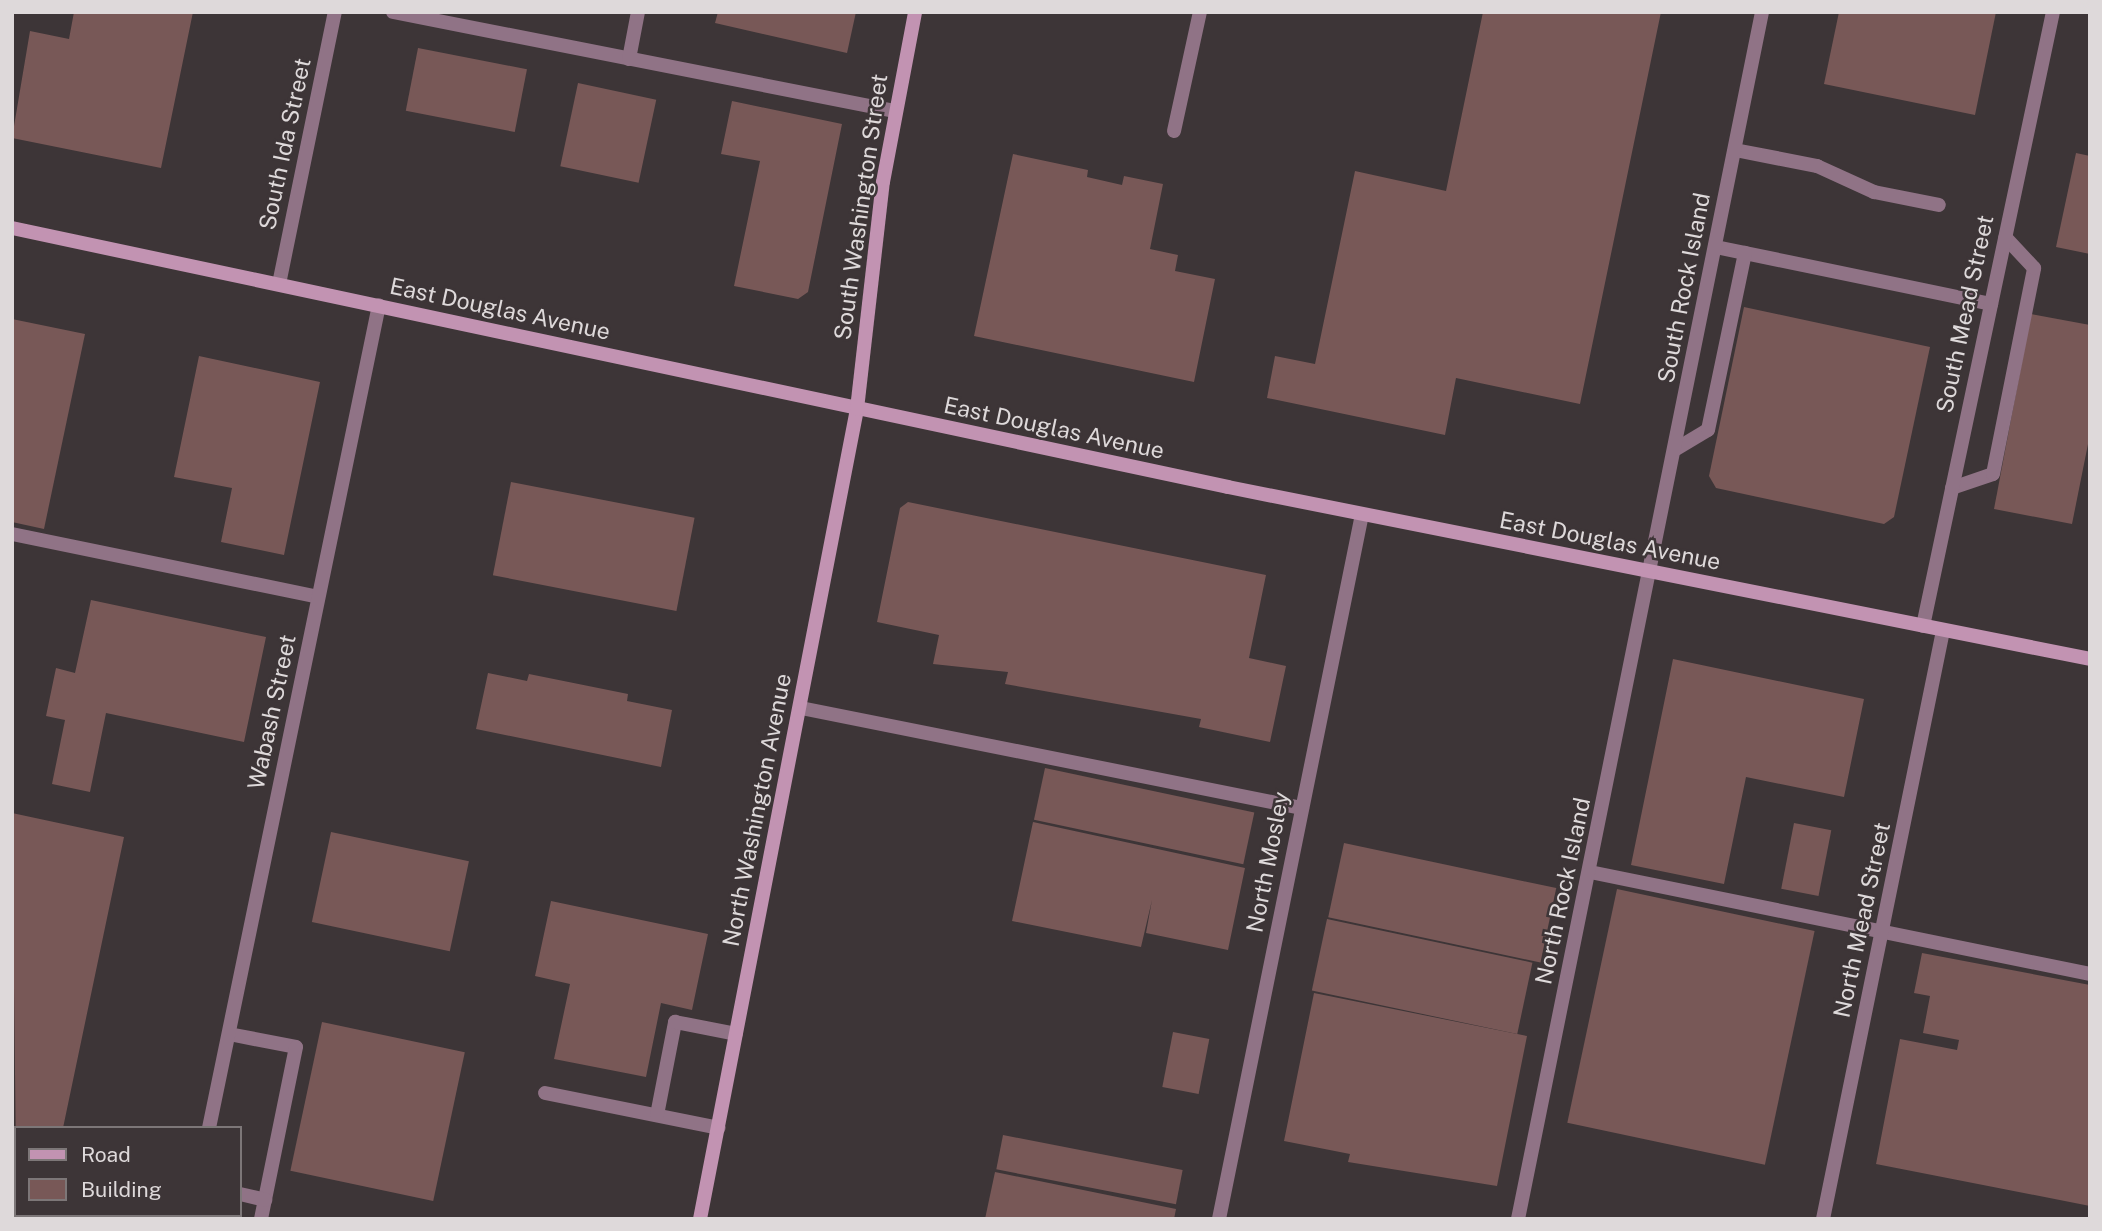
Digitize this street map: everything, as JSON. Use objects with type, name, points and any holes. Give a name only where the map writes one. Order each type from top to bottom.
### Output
[{"type":"main road","name":"South Washington Street","points":[[857,409],[895,111],[915,12]]},
{"type":"main road","name":"East Douglas Avenue","points":[[12,228],[1363,514],[2090,659]]},
{"type":"main road","name":"North Washington Avenue","points":[[700,1219],[857,409]]},
{"type":"street","name":"South Ida Street","points":[[279,284],[335,12]]},
{"type":"street","points":[[393,12],[895,111]]},
{"type":"street","points":[[629,59],[638,12]]},
{"type":"street","points":[[1174,131],[1200,12]]},
{"type":"street","name":"South Rock Island","points":[[1651,573],[1762,12]]},
{"type":"street","name":"South Mead Street","points":[[1923,626],[2053,12]]},
{"type":"street","points":[[1735,150],[1817,166],[1874,192],[1939,205]]},
{"type":"street","points":[[1952,488],[1993,474],[2034,268],[2005,237]]},
{"type":"street","points":[[1716,247],[1991,304]]},
{"type":"street","points":[[1675,449],[1708,430],[1745,253]]},
{"type":"street","name":"Wabash Street","points":[[209,1126],[379,305]]},
{"type":"street","name":"North Mosley","points":[[1219,1219],[1363,514]]},
{"type":"street","points":[[12,534],[318,597]]},
{"type":"street","name":"North Rock Island","points":[[1518,1219],[1651,573]]},
{"type":"street","name":"North Mead Street","points":[[1824,1219],[1944,631]]},
{"type":"street","points":[[801,708],[1302,808]]},
{"type":"street","points":[[1590,872],[2090,974]]},
{"type":"street","points":[[657,1115],[675,1022],[736,1034]]},
{"type":"street","points":[[229,1034],[296,1047],[261,1219]]},
{"type":"street","points":[[545,1093],[718,1128]]},
{"type":"street","points":[[242,1194],[265,1200]]},
{"type":"building","points":[[74,12],[193,12],[161,168],[12,138],[30,31],[69,39]]},
{"type":"building","points":[[718,12],[856,12],[847,53],[715,23]]},
{"type":"building","points":[[1483,12],[1661,12],[1580,404],[1456,378],[1445,435],[1267,398],[1275,356],[1315,364],[1355,171],[1446,191]]},
{"type":"building","points":[[1839,12],[1996,12],[1975,115],[1824,84]]},
{"type":"building","points":[[418,48],[527,69],[515,132],[406,111]]},
{"type":"building","points":[[578,83],[656,100],[639,183],[560,166]]},
{"type":"building","points":[[732,101],[842,124],[808,292],[798,299],[734,286],[760,161],[721,154]]},
{"type":"building","points":[[2076,153],[2090,156],[2090,254],[2056,247]]},
{"type":"building","points":[[1013,154],[1088,170],[1087,177],[1122,185],[1124,176],[1163,184],[1150,249],[1178,255],[1175,271],[1215,279],[1194,382],[974,336]]},
{"type":"building","points":[[1744,307],[1930,347],[1894,517],[1884,524],[1716,488],[1709,476]]},
{"type":"building","points":[[2031,314],[2090,325],[2090,434],[2072,524],[1994,509]]},
{"type":"building","points":[[12,319],[85,334],[44,529],[12,522]]},
{"type":"building","points":[[199,356],[320,382],[284,555],[221,542],[232,488],[174,477]]},
{"type":"building","points":[[511,482],[695,518],[676,611],[493,575]]},
{"type":"building","points":[[908,502],[1266,575],[1249,658],[1286,666],[1270,742],[1199,727],[1201,719],[1005,684],[1008,672],[933,664],[939,635],[877,622],[900,508]]},
{"type":"building","points":[[91,600],[266,637],[244,742],[106,713],[90,792],[52,784],[65,720],[46,716],[56,668],[75,673]]},
{"type":"building","points":[[1673,659],[1864,699],[1844,797],[1746,777],[1724,884],[1631,865]]},
{"type":"building","points":[[488,673],[527,681],[529,674],[628,694],[627,701],[672,710],[661,767],[476,729]]},
{"type":"building","points":[[1045,768],[1254,812],[1243,864],[1034,820]]},
{"type":"building","points":[[12,813],[124,837],[63,1126],[16,1126]]},
{"type":"building","points":[[1033,822],[1245,868],[1228,950],[1146,933],[1152,900],[1141,947],[1012,921]]},
{"type":"building","points":[[1794,823],[1831,830],[1819,896],[1781,889]]},
{"type":"building","points":[[331,832],[469,861],[450,951],[312,922]]},
{"type":"building","points":[[1344,843],[1556,888],[1540,962],[1328,917]]},
{"type":"building","points":[[1617,889],[1815,931],[1765,1165],[1567,1123]]},
{"type":"building","points":[[551,901],[708,934],[692,1010],[661,1003],[646,1077],[554,1059],[570,984],[535,976]]},
{"type":"building","points":[[1327,919],[1532,963],[1517,1034],[1312,990]]},
{"type":"building","points":[[1922,953],[2090,985],[2090,1206],[1876,1164],[1900,1039],[1957,1050],[1959,1040],[1923,1033],[1930,996],[1914,993]]},
{"type":"building","points":[[1314,993],[1527,1036],[1497,1186],[1348,1162],[1350,1154],[1284,1141]]},
{"type":"building","points":[[322,1022],[465,1052],[433,1201],[290,1171]]},
{"type":"building","points":[[1173,1032],[1209,1039],[1199,1094],[1162,1087]]},
{"type":"building","points":[[1003,1135],[1183,1170],[1176,1204],[996,1169]]},
{"type":"building","points":[[995,1172],[1176,1209],[1174,1219],[985,1219]]}]
